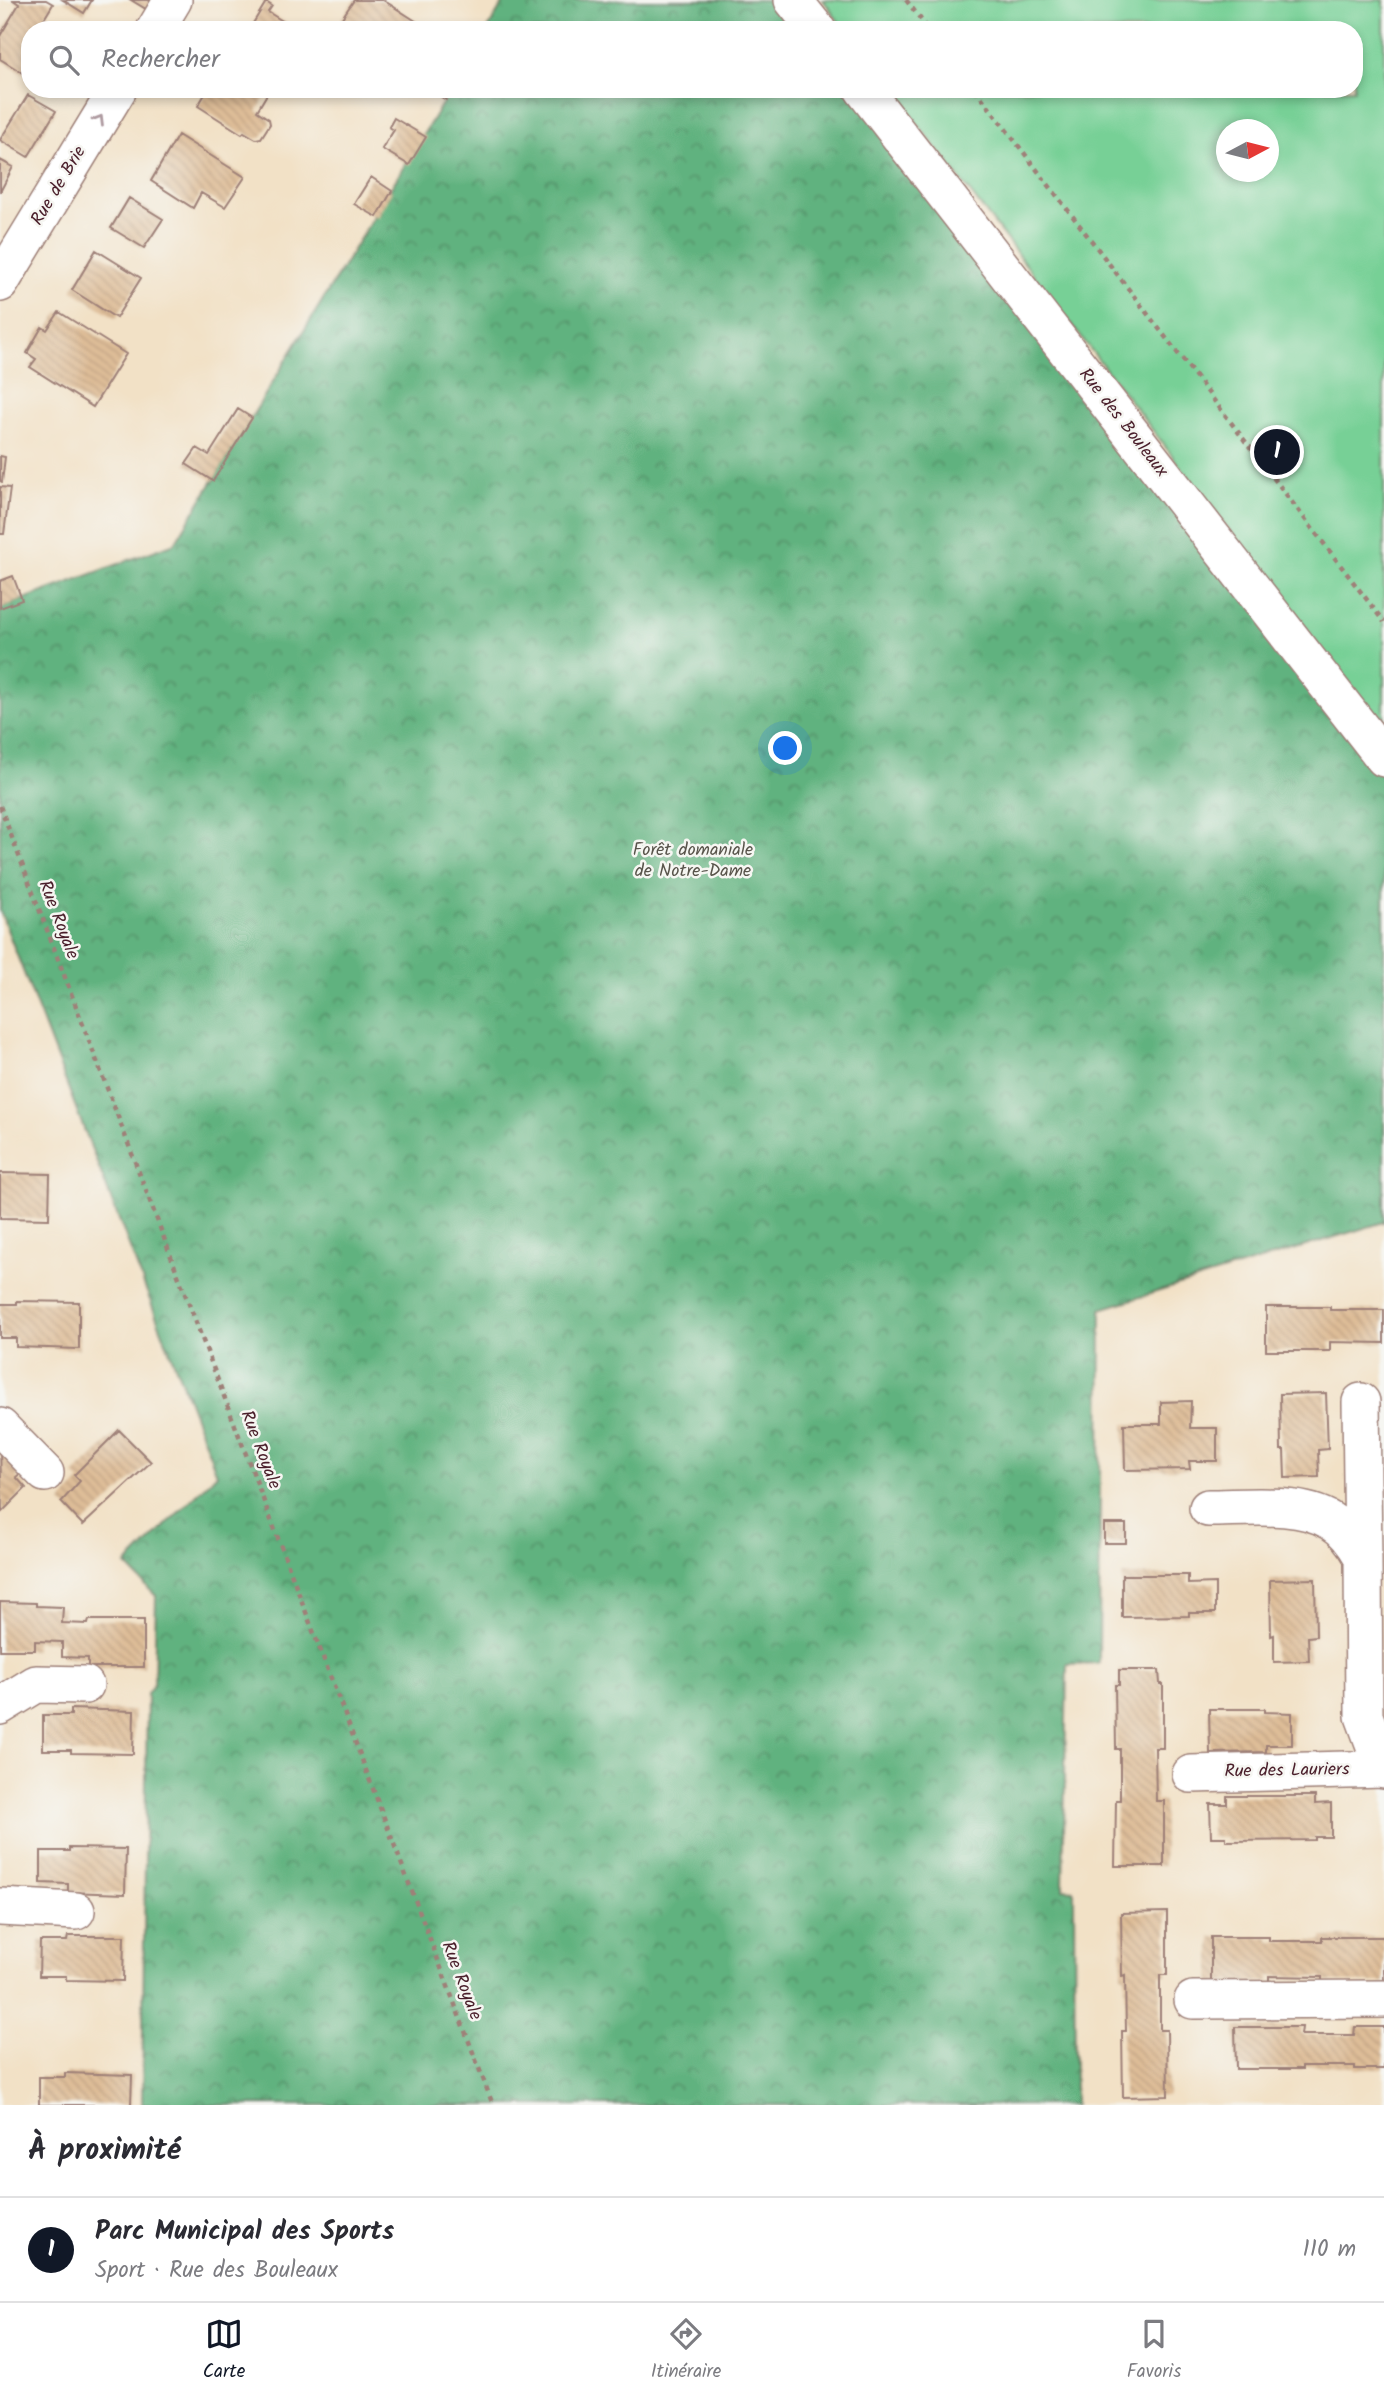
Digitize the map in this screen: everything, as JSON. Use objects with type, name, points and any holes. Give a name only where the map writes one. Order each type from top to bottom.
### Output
[{"type":"street","points":[[160,21],[173,0]]},
{"type":"street","points":[[793,0],[810,21]]},
{"type":"street","name":"Rue de Brie","points":[[0,283],[113,98]]},
{"type":"street","name":"Rue des Bouleaux","points":[[870,98],[1384,758]]},
{"type":"street","name":"Rue des Lauriers","points":[[1191,1774],[1381,1754],[1364,1716],[1363,1557],[1373,1513],[1362,1402]]},
{"type":"street","points":[[0,1427],[45,1473]]},
{"type":"street","points":[[1208,1508],[1296,1508],[1331,1520],[1351,1538],[1363,1557]]},
{"type":"street","points":[[0,1706],[36,1684],[85,1685]]},
{"type":"street","points":[[0,1907],[76,1911]]},
{"type":"street","points":[[1193,2000],[1384,1999]]},
{"type":"path","points":[[906,0],[922,21]]},
{"type":"path","points":[[982,98],[1384,622]]},
{"type":"path","name":"Rue Royale","points":[[0,806],[493,2105]]},
{"type":"green space","points":[[505,0],[793,0],[810,21],[492,21]]},
{"type":"green space","points":[[823,0],[1384,0],[1384,732],[898,98],[1363,98],[1363,21],[838,21]]},
{"type":"green space","name":"Forêt domaniale de Notre-Dame","points":[[446,98],[870,98],[1384,758],[1384,1222],[1101,1309],[1099,1663],[1067,1664],[1063,1889],[1074,1890],[1075,2105],[142,2105],[147,1694],[154,1684],[156,1596],[126,1565],[217,1474],[0,911],[0,608],[175,543]]},
{"type":"building","points":[[13,0],[46,0],[53,4],[44,19],[48,21],[21,21],[21,72],[0,59],[0,36],[19,4]]},
{"type":"building","points":[[63,0],[92,0],[84,13]]},
{"type":"building","points":[[131,0],[158,0],[151,12]]},
{"type":"building","points":[[354,0],[383,0],[416,21],[340,21]]},
{"type":"building","points":[[266,2],[272,6],[268,12],[282,21],[254,21]]},
{"type":"building","points":[[26,98],[33,98],[56,111],[28,157],[0,140]]},
{"type":"building","points":[[203,98],[265,98],[257,111],[269,119],[270,124],[261,138],[256,139],[244,132],[242,134],[198,106]]},
{"type":"building","points":[[394,118],[426,137],[409,165],[382,149],[394,130],[389,127]]},
{"type":"building","points":[[178,135],[245,177],[225,207],[201,193],[193,208],[151,181]]},
{"type":"building","points":[[0,160],[13,167],[0,192]]},
{"type":"building","points":[[371,177],[392,191],[377,217],[354,204]]},
{"type":"building","points":[[129,198],[163,219],[144,248],[111,228]]},
{"type":"building","points":[[96,250],[141,278],[116,318],[72,290]]},
{"type":"building","points":[[59,312],[126,354],[93,407],[30,367],[36,359],[27,353],[42,327],[47,330]]},
{"type":"building","points":[[238,409],[252,418],[213,481],[186,464],[197,448],[209,455]]},
{"type":"building","points":[[0,456],[5,457],[2,482],[0,481]]},
{"type":"building","points":[[0,487],[10,488],[4,534],[0,534]]},
{"type":"building","points":[[13,576],[22,600],[0,608],[0,581]]},
{"type":"building","points":[[0,1173],[50,1174],[49,1219],[0,1218]]},
{"type":"building","points":[[17,1301],[79,1302],[79,1349],[16,1347],[16,1338],[0,1338],[0,1304],[17,1304]]},
{"type":"building","points":[[1266,1307],[1384,1310],[1384,1343],[1330,1342],[1330,1351],[1266,1351]]},
{"type":"building","points":[[1326,1393],[1328,1449],[1318,1450],[1319,1477],[1285,1478],[1284,1450],[1281,1450],[1280,1394]]},
{"type":"building","points":[[1191,1401],[1190,1428],[1217,1428],[1217,1461],[1189,1461],[1190,1469],[1125,1470],[1124,1424],[1161,1424],[1161,1402]]},
{"type":"building","points":[[119,1430],[151,1462],[83,1525],[61,1502],[80,1481],[74,1475]]},
{"type":"building","points":[[0,1449],[22,1472],[16,1477],[26,1488],[2,1512]]},
{"type":"building","points":[[1104,1524],[1126,1524],[1126,1543],[1104,1543]]},
{"type":"building","points":[[1122,1575],[1188,1575],[1188,1584],[1215,1583],[1215,1613],[1122,1617]]},
{"type":"building","points":[[1315,1579],[1316,1636],[1308,1637],[1309,1661],[1274,1662],[1270,1580]]},
{"type":"building","points":[[0,1602],[63,1607],[62,1623],[144,1620],[144,1667],[88,1667],[88,1658],[62,1657],[62,1642],[35,1641],[35,1650],[0,1650]]},
{"type":"building","points":[[1119,1670],[1159,1670],[1160,1684],[1163,1684],[1163,1748],[1155,1748],[1156,1801],[1164,1801],[1164,1866],[1115,1866],[1116,1800],[1120,1800],[1120,1749],[1116,1749],[1115,1685],[1119,1685]]},
{"type":"building","points":[[71,1709],[134,1711],[133,1754],[43,1750],[43,1715],[71,1715]]},
{"type":"building","points":[[1209,1709],[1265,1709],[1265,1712],[1292,1713],[1292,1745],[1266,1745],[1266,1752],[1210,1753]]},
{"type":"building","points":[[1227,1796],[1315,1796],[1315,1804],[1331,1803],[1331,1837],[1315,1837],[1315,1840],[1226,1841],[1226,1837],[1211,1837],[1210,1804],[1227,1804]]},
{"type":"building","points":[[69,1848],[126,1849],[125,1894],[68,1892],[68,1884],[41,1883],[41,1851],[69,1851]]},
{"type":"building","points":[[1167,1912],[1167,1975],[1160,1975],[1160,2030],[1167,2030],[1168,2096],[1123,2097],[1122,2031],[1126,2031],[1121,1913]]},
{"type":"building","points":[[68,1936],[124,1936],[123,1981],[66,1980],[66,1976],[39,1976],[40,1941],[67,1941]]},
{"type":"building","points":[[1211,1937],[1322,1941],[1322,1937],[1384,1937],[1384,1982],[1322,1982],[1322,1977],[1269,1976],[1269,1982],[1211,1982]]},
{"type":"building","points":[[1235,2027],[1302,2027],[1301,2035],[1354,2035],[1355,2027],[1384,2027],[1384,2069],[1302,2066],[1302,2069],[1236,2069]]},
{"type":"building","points":[[65,2073],[132,2075],[131,2105],[39,2105],[39,2077],[65,2077]]},
{"type":"place","name":"Parc Municipal des Sports","points":[[1277,452]]}]
